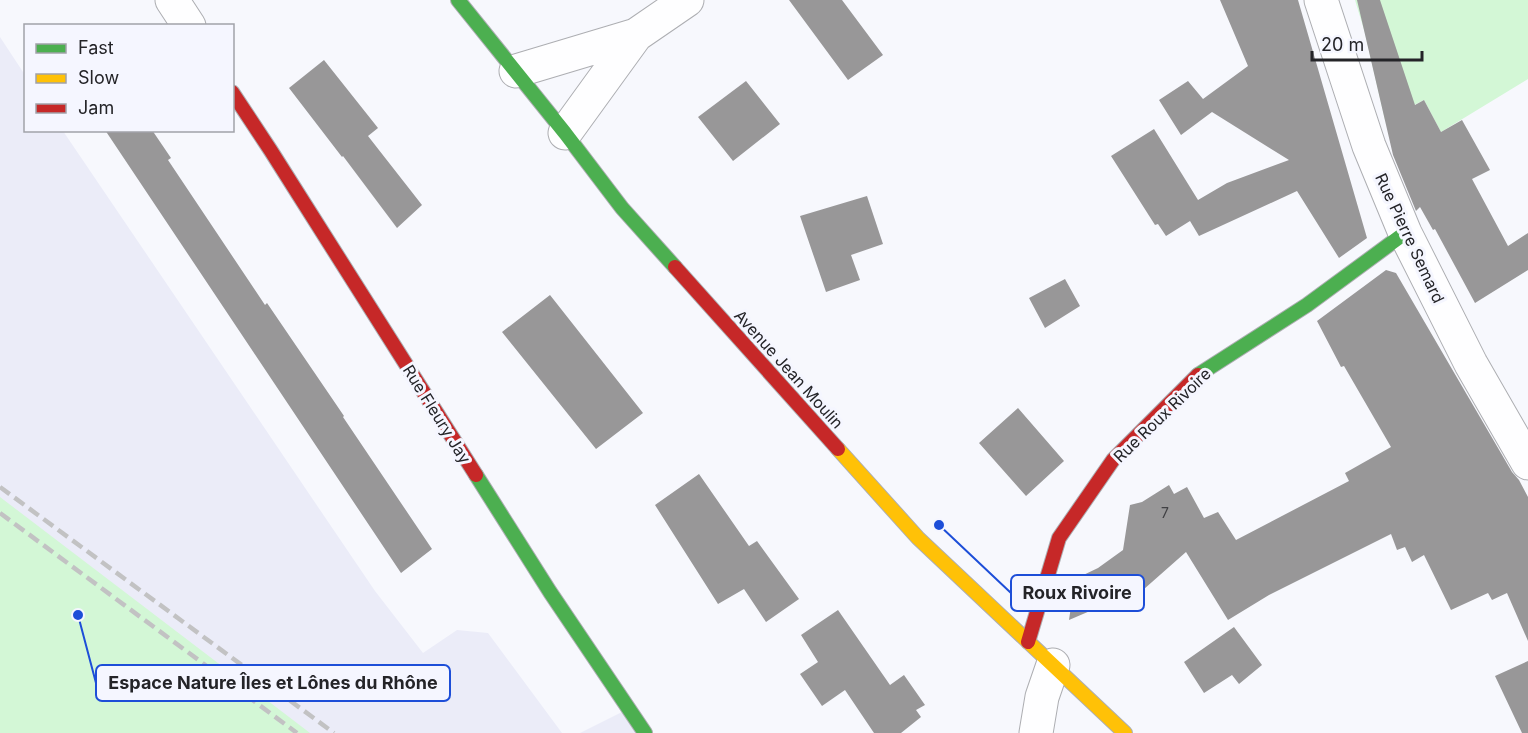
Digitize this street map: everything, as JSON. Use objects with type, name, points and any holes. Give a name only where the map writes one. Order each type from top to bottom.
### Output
[{"type":"street","points":[[172,0],[188,24]]},
{"type":"street","name":"Avenue Jean Moulin","points":[[458,0],[622,208],[918,538],[1125,733]]},
{"type":"street","points":[[516,71],[636,35],[687,0]]},
{"type":"street","name":"Rue Pierre Semard","points":[[1322,0],[1369,146],[1405,233],[1471,363],[1528,462]]},
{"type":"street","points":[[565,133],[636,35]]},
{"type":"street","name":"Rue Fleury Jay","points":[[234,95],[550,592],[645,733]]},
{"type":"street","name":"Rue Roux Rivoire","points":[[1028,642],[1059,538],[1113,460],[1198,375],[1306,305],[1405,233]]},
{"type":"street","points":[[1036,733],[1042,697],[1053,665]]},
{"type":"shaded area","points":[[0,37],[24,73],[24,132],[64,132],[375,591],[423,653],[457,630],[488,633],[562,733],[270,733],[0,530]]},
{"type":"shaded area","points":[[628,709],[646,733],[580,733]]},
{"type":"green space","points":[[1355,0],[1528,0],[1528,79],[1441,132],[1424,100],[1385,120]]},
{"type":"green space","points":[[0,497],[310,733],[0,733]]},
{"type":"building","points":[[789,0],[842,0],[883,55],[848,80]]},
{"type":"building","points":[[1220,0],[1298,0],[1367,238],[1339,258],[1297,191],[1199,236],[1190,221],[1166,236],[1158,224],[1155,225],[1111,156],[1154,129],[1198,200],[1227,183],[1289,160],[1212,112],[1181,135],[1159,100],[1188,81],[1203,99],[1248,66]]},
{"type":"building","points":[[1357,0],[1380,0],[1415,105],[1424,100],[1441,132],[1462,120],[1490,170],[1472,179],[1508,246],[1528,233],[1528,270],[1475,303],[1435,229],[1433,230],[1420,207],[1416,211],[1393,155]]},
{"type":"building","points":[[324,60],[378,128],[368,136],[422,205],[397,228],[289,88]]},
{"type":"building","points":[[746,81],[780,124],[733,161],[698,117]]},
{"type":"building","points":[[106,132],[153,132],[171,158],[168,160],[265,305],[267,303],[344,416],[432,549],[401,573]]},
{"type":"building","points":[[867,196],[883,244],[851,255],[860,280],[826,292],[800,216]]},
{"type":"building","points":[[1386,270],[1396,273],[1528,497],[1528,641],[1507,593],[1492,600],[1488,593],[1451,610],[1424,555],[1412,562],[1405,547],[1397,550],[1391,534],[1269,595],[1228,620],[1186,552],[1135,597],[1132,593],[1069,620],[1075,579],[1098,568],[1123,550],[1130,505],[1142,502],[1169,485],[1174,494],[1187,487],[1204,518],[1218,512],[1236,540],[1349,481],[1345,473],[1391,447],[1344,366],[1341,367],[1317,321]]},
{"type":"building","points":[[1065,279],[1080,306],[1045,328],[1029,298]]},
{"type":"building","points":[[550,295],[643,413],[596,449],[502,332]]},
{"type":"building","points":[[1018,408],[1064,461],[1026,496],[979,443]]},
{"type":"building","points":[[699,474],[749,546],[757,541],[799,599],[766,622],[744,589],[718,604],[655,505]]},
{"type":"building","points":[[838,610],[890,685],[904,675],[925,705],[916,710],[921,717],[901,733],[874,733],[845,690],[822,706],[800,674],[818,662],[801,635]]},
{"type":"building","points":[[1234,627],[1262,665],[1239,684],[1232,675],[1204,693],[1184,662]]},
{"type":"building","points":[[1528,661],[1528,733],[1522,733],[1495,676]]},
{"type":"railway","points":[[0,487],[334,733]]},
{"type":"railway","points":[[0,513],[297,733]]},
{"type":"traffic: fast","points":[[458,0],[622,208],[675,267]]},
{"type":"traffic: fast","points":[[1198,375],[1307,305],[1405,233]]},
{"type":"traffic: fast","points":[[476,475],[550,592],[645,733]]},
{"type":"traffic: slow","points":[[838,449],[918,538],[1125,733]]},
{"type":"traffic: jam","points":[[234,95],[476,475]]},
{"type":"traffic: jam","points":[[675,267],[838,449]]},
{"type":"traffic: jam","points":[[1028,642],[1059,538],[1113,460],[1198,375]]},
{"type":"place","name":"Roux Rivoire","points":[[939,525]]},
{"type":"place","name":"Espace Nature Îles et Lônes du Rhône","points":[[78,615]]}]
